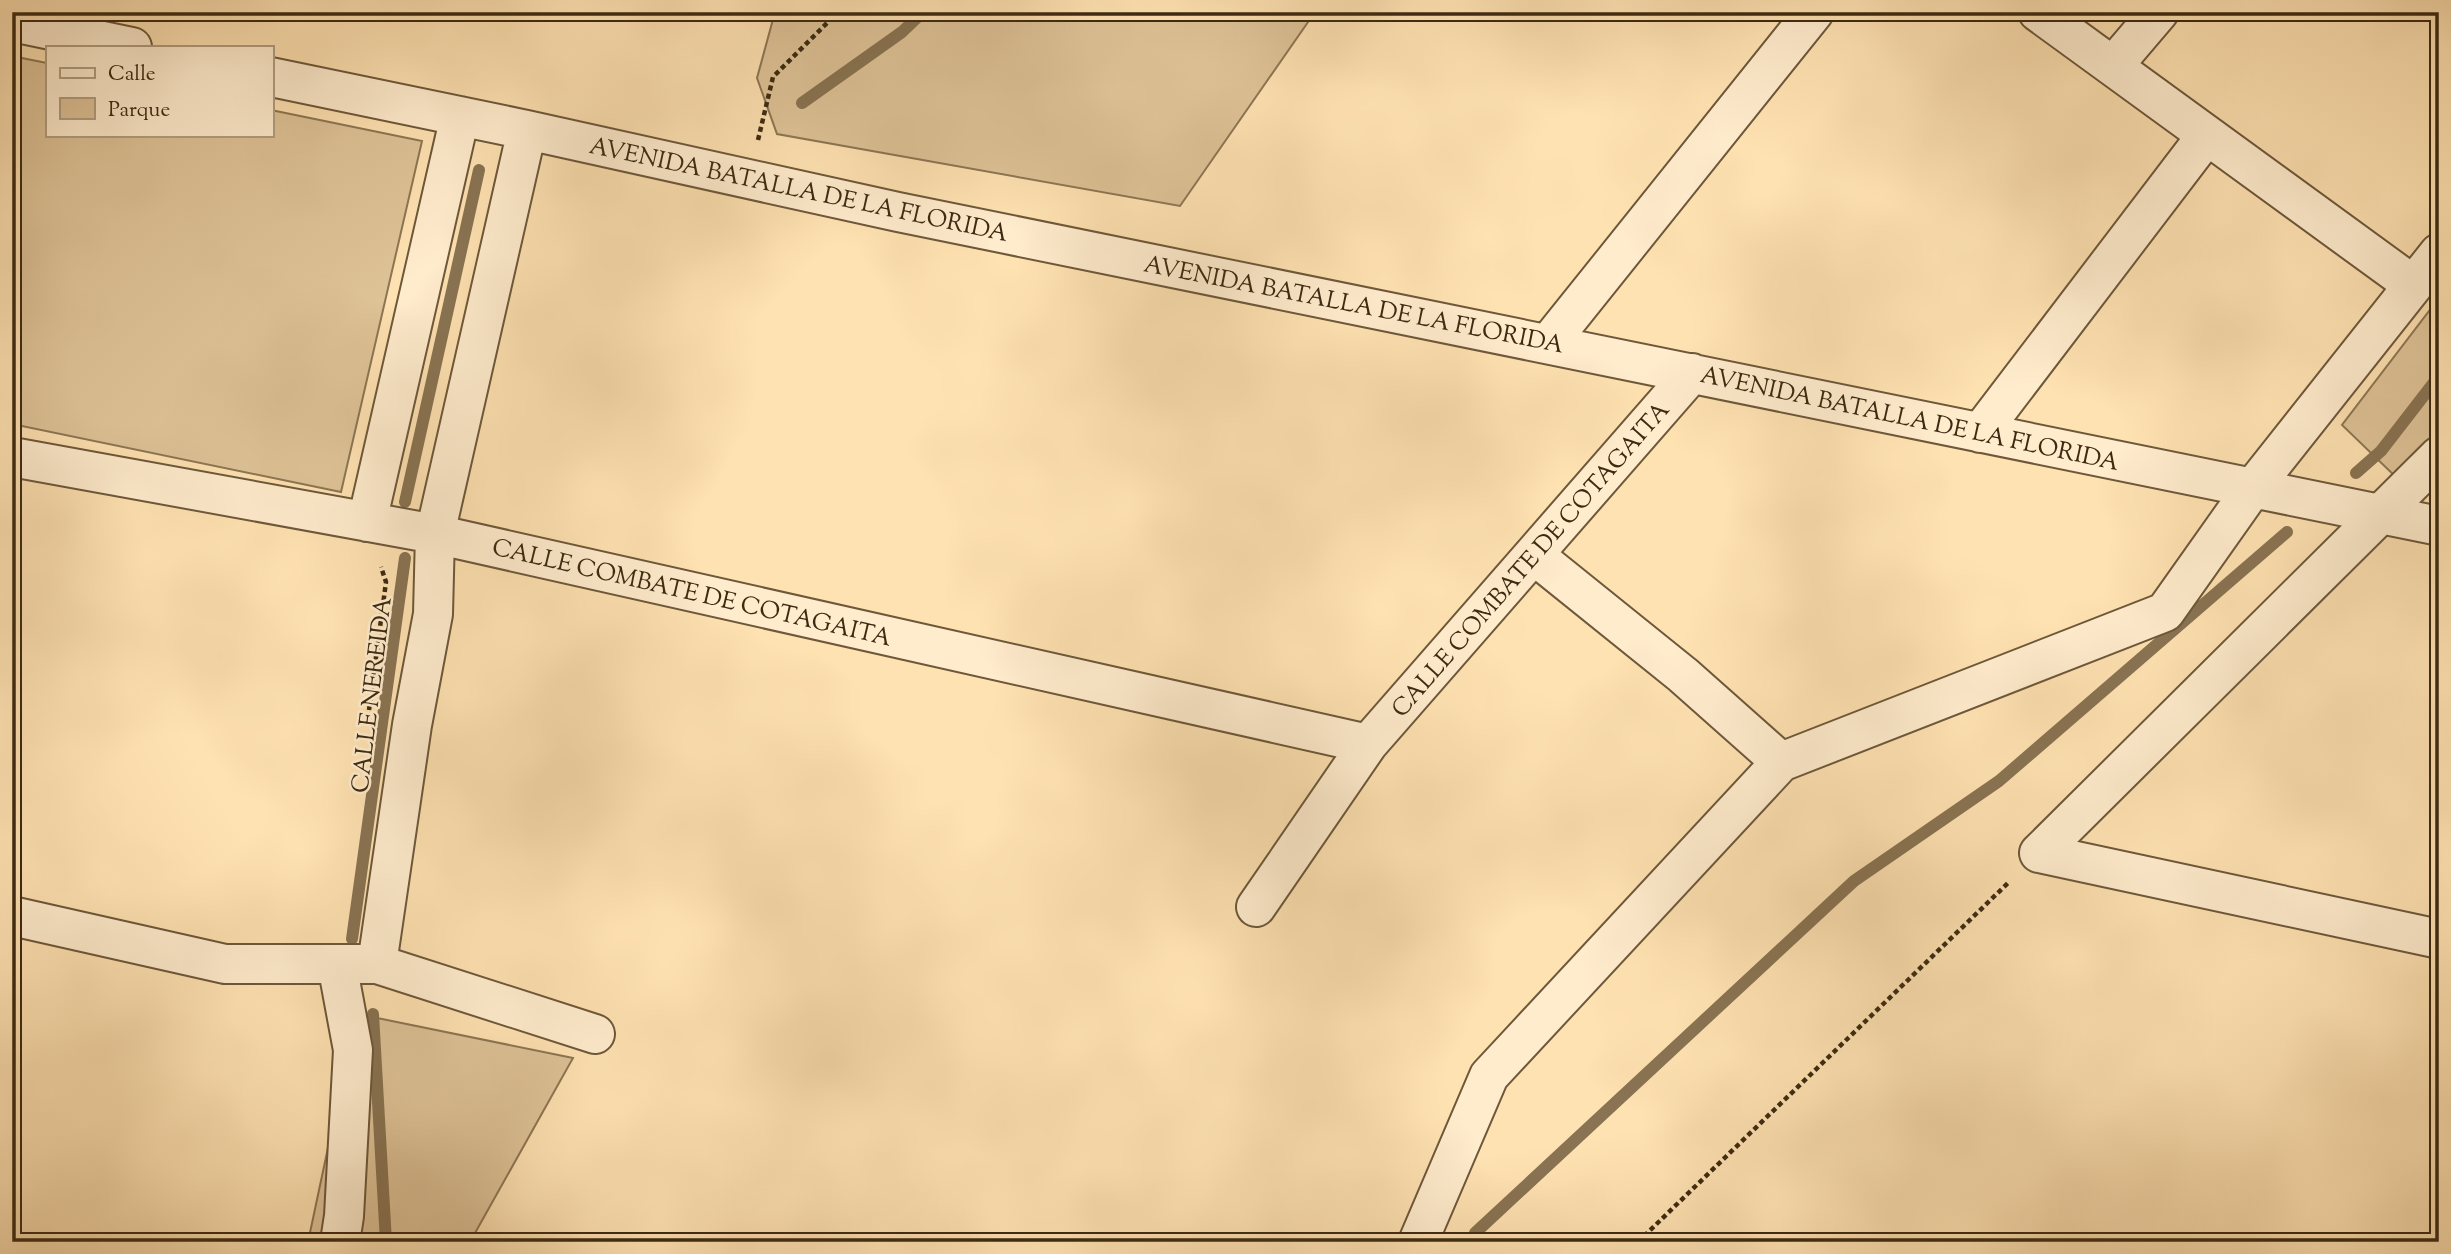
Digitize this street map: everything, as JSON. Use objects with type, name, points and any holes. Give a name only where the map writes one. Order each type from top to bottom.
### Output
[{"type":"street","points":[[1548,344],[1814,12]]},
{"type":"street","points":[[2038,12],[2413,285]]},
{"type":"street","points":[[2113,66],[2159,12]]},
{"type":"street","points":[[15,19],[128,46]]},
{"type":"street","name":"AVENIDA BATALLA DE LA FLORIDA","points":[[273,77],[898,212],[2439,526]]},
{"type":"street","points":[[367,522],[460,116]]},
{"type":"street","name":"CALLE NEREIDA","points":[[377,964],[412,725],[433,614],[435,534],[527,130]]},
{"type":"street","points":[[1980,433],[2207,135]]},
{"type":"street","points":[[1418,1242],[1489,1076],[1781,762],[2165,611],[2252,489],[2439,253]]},
{"type":"street","name":"CALLE COMBATE DE COTAGAITA","points":[[1256,907],[1368,744],[1692,373]]},
{"type":"street","points":[[2039,853],[2439,456]]},
{"type":"street","name":"CALLE COMBATE DE COTAGAITA","points":[[12,457],[435,534],[1368,744]]},
{"type":"street","points":[[1534,555],[1683,675],[1781,762]]},
{"type":"street","points":[[2039,853],[2439,939]]},
{"type":"street","points":[[12,916],[225,964],[377,964],[595,1034]]},
{"type":"street","points":[[337,964],[353,1050],[344,1216],[340,1242]]},
{"type":"path","points":[[748,179],[773,77],[838,12]]},
{"type":"path","name":"CALLE NEREIDA","points":[[367,522],[386,582],[368,719]]},
{"type":"path","points":[[1638,1242],[2039,853]]},
{"type":"green space","points":[[775,12],[1315,12],[1180,206],[777,134],[757,78]]},
{"type":"green space","points":[[12,56],[46,63],[46,136],[273,136],[273,110],[422,141],[341,492],[12,424]]},
{"type":"green space","points":[[2439,298],[2439,431],[2400,481],[2342,425]]},
{"type":"green space","points":[[338,1010],[573,1058],[470,1242],[308,1242],[350,1044]]},
{"type":"waterway","points":[[802,103],[902,32],[923,12]]},
{"type":"waterway","points":[[405,502],[479,170]]},
{"type":"waterway","points":[[2356,473],[2381,451],[2439,376]]},
{"type":"waterway","points":[[1474,1242],[1475,1233],[1854,881],[1999,781],[2287,532]]},
{"type":"waterway","points":[[352,939],[405,558]]},
{"type":"waterway","points":[[373,1014],[386,1242]]}]
